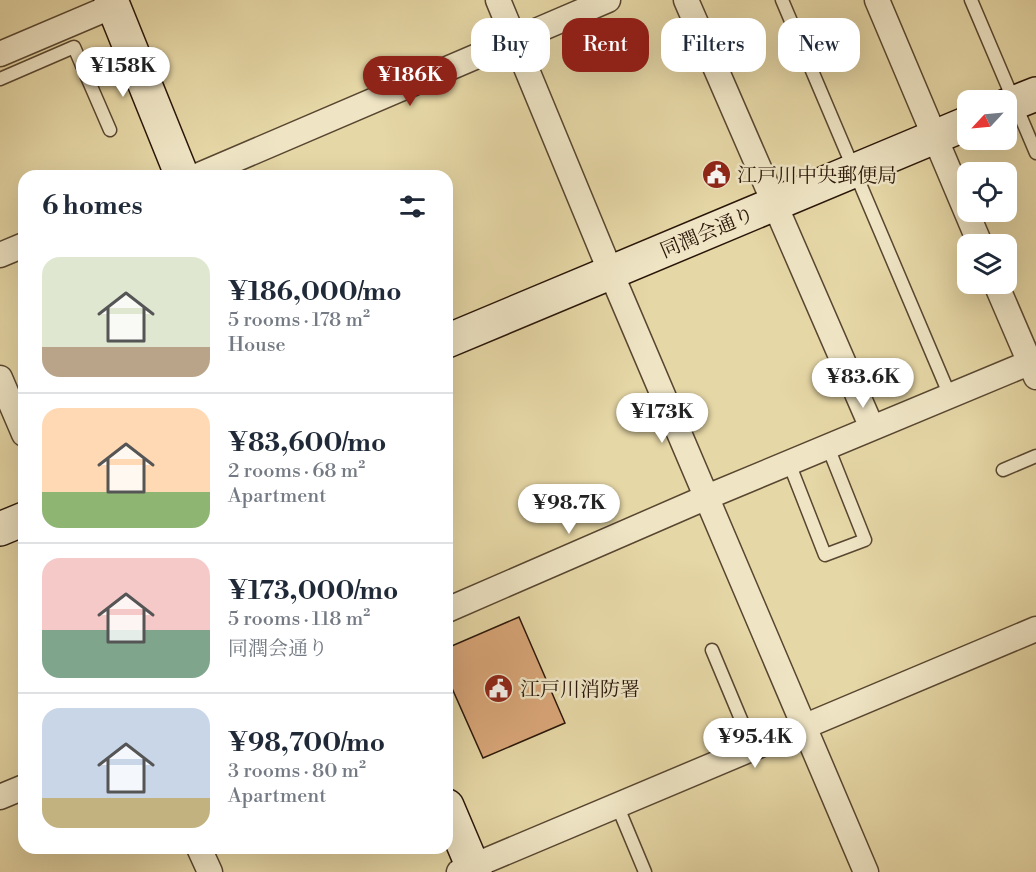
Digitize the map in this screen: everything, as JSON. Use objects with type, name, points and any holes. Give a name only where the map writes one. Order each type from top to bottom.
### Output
[{"type":"street","points":[[498,0],[505,18]]},
{"type":"street","points":[[550,24],[608,0]]},
{"type":"street","points":[[686,0],[872,428]]},
{"type":"street","points":[[877,0],[976,234]]},
{"type":"street","points":[[0,54],[112,3],[180,170]]},
{"type":"street","points":[[211,170],[471,58]]},
{"type":"street","points":[[528,72],[866,872]]},
{"type":"street","name":"同潤会通り","points":[[453,339],[957,128]]},
{"type":"street","points":[[0,255],[18,248]]},
{"type":"street","points":[[453,607],[872,428],[950,396],[1034,367],[1001,294]]},
{"type":"street","points":[[0,378],[18,420]]},
{"type":"street","points":[[0,529],[18,522]]},
{"type":"street","points":[[453,823],[469,870],[617,805],[1036,629]]},
{"type":"street","points":[[0,797],[18,790]]},
{"type":"street","points":[[202,854],[210,872]]},
{"type":"lane","points":[[782,0],[950,396]]},
{"type":"lane","points":[[971,0],[1019,101],[1036,153]]},
{"type":"lane","points":[[0,79],[74,47],[110,130]]},
{"type":"lane","points":[[789,463],[825,555],[865,540],[828,447]]},
{"type":"lane","points":[[1003,470],[1036,456]]},
{"type":"lane","points":[[712,650],[753,748]]},
{"type":"lane","points":[[617,805],[645,872]]},
{"type":"building","points":[[519,617],[565,723],[483,758],[453,690],[453,645]]},
{"type":"place","name":"江戸川中央郵便局","points":[[716,175]]},
{"type":"place","name":"江戸川消防署","points":[[499,689]]}]
